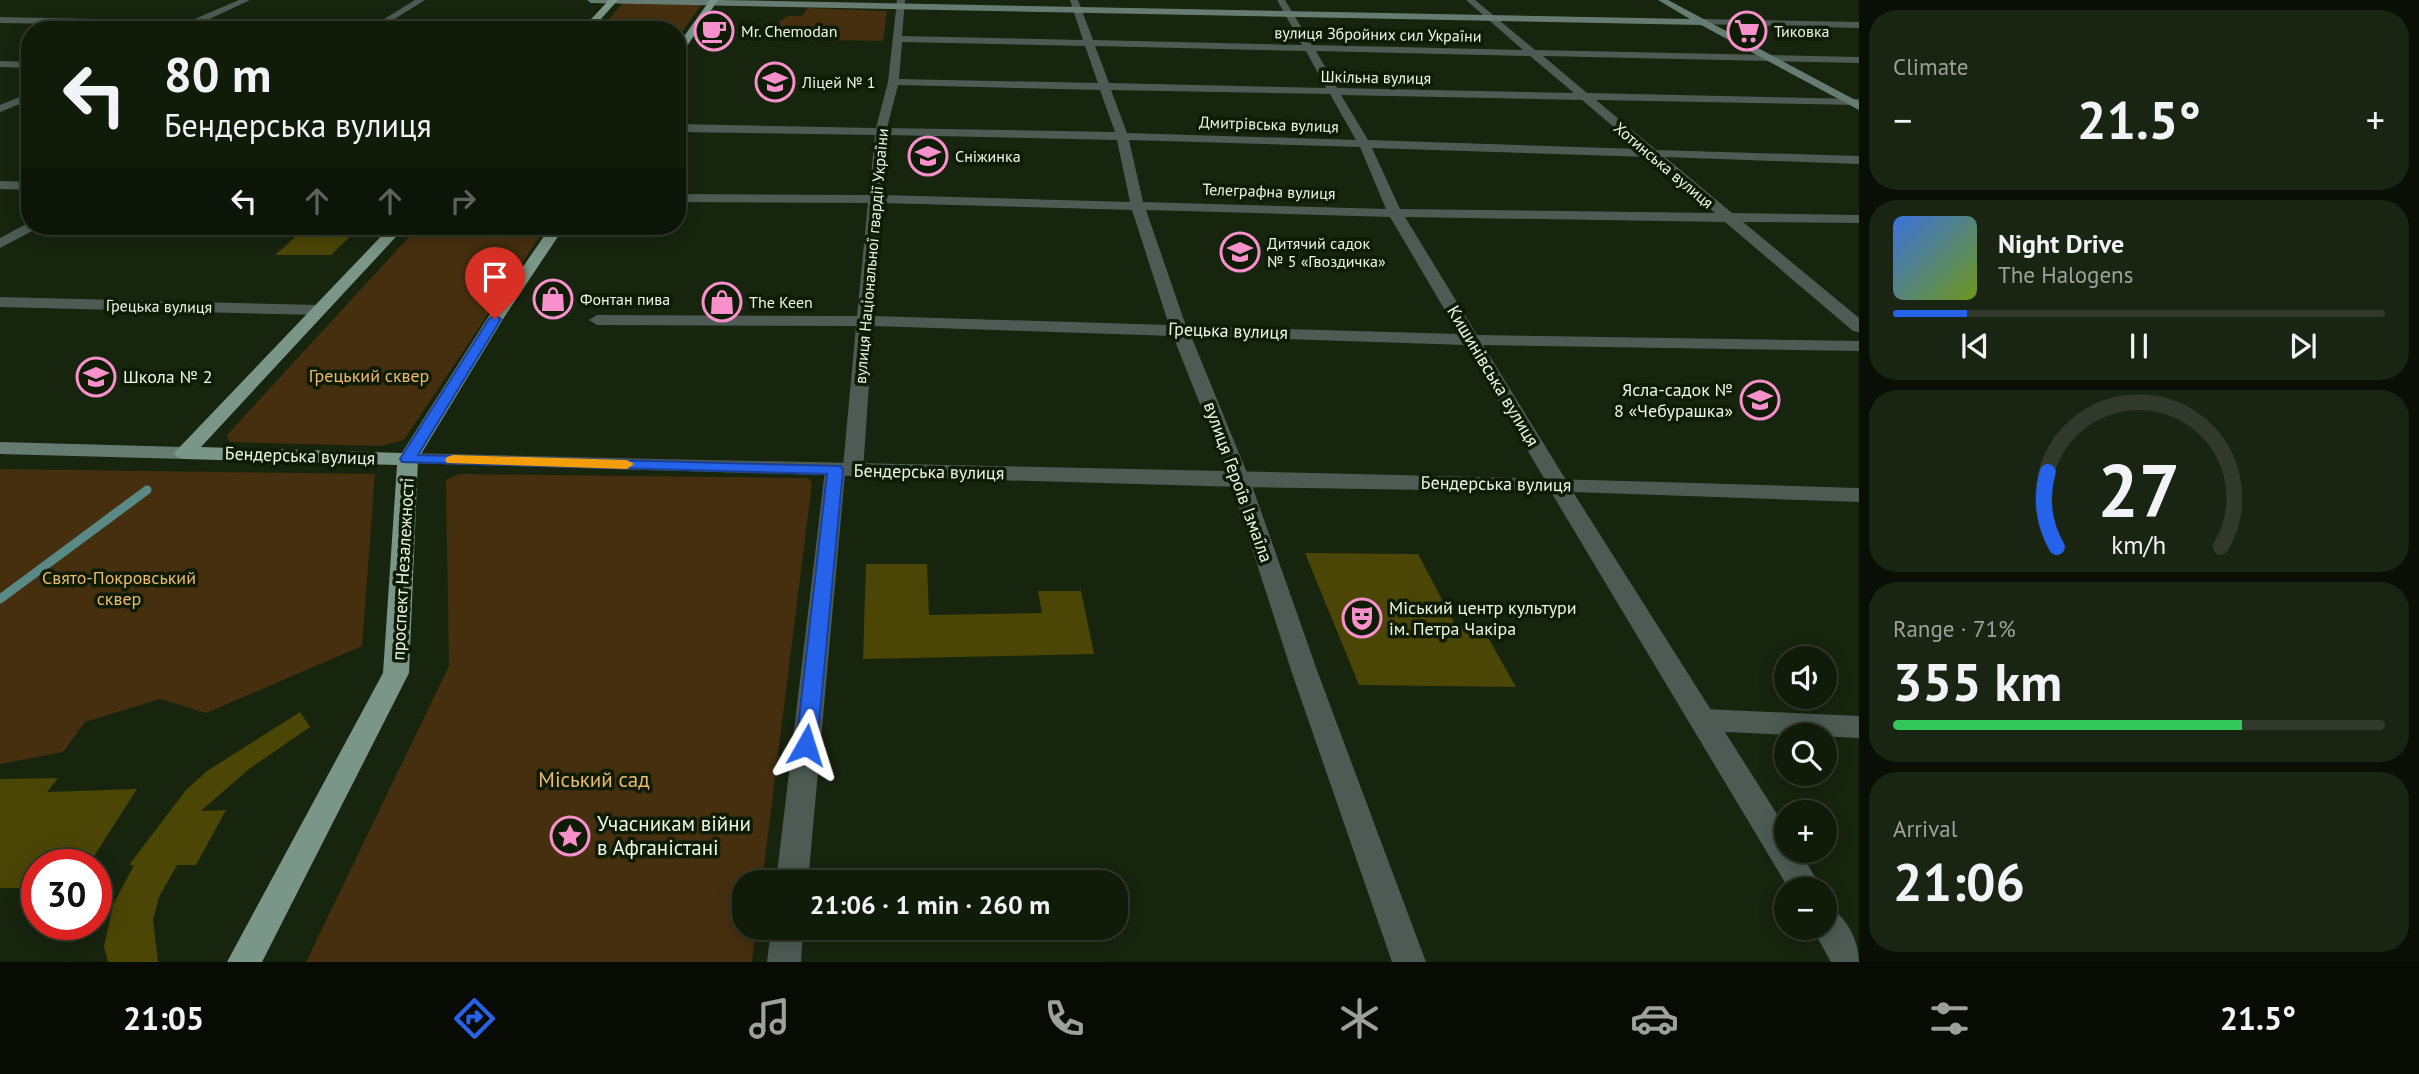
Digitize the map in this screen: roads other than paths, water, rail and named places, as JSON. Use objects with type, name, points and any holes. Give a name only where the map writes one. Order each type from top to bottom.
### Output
[{"type":"main road","points":[[591,0],[1076,5],[1288,14],[1701,22]]},
{"type":"main road","points":[[594,21],[614,0]]},
{"type":"main road","points":[[1662,0],[1767,59],[1856,104]]},
{"type":"main road","points":[[686,40],[713,1]]},
{"type":"main road","points":[[184,453],[389,235]]},
{"type":"main road","name":"проспект Незалежності","points":[[244,962],[396,673],[408,459],[467,363],[552,235]]},
{"type":"main road","name":"Бендерська вулиця","points":[[0,448],[408,459]]},
{"type":"street","points":[[198,21],[246,0]]},
{"type":"street","points":[[386,21],[421,0]]},
{"type":"street","name":"Кишинівська вулиця","points":[[1280,0],[1365,145],[1395,213],[1799,877]]},
{"type":"street","name":"Хотинська вулиця","points":[[1470,0],[1859,327]]},
{"type":"street","name":"вулиця Національної гвардії України","points":[[794,870],[844,470],[866,321],[881,130],[893,82],[901,3]]},
{"type":"street","name":"вулиця Героїв Ізмаїла","points":[[1076,5],[1122,136],[1137,204],[1179,329],[1240,481],[1305,673],[1409,962]]},
{"type":"street","points":[[0,20],[48,21]]},
{"type":"street","points":[[1701,22],[1859,25]]},
{"type":"street","name":"вулиця Збройних сил України","points":[[897,40],[1859,60]]},
{"type":"street","points":[[0,64],[21,65]]},
{"type":"street","name":"Шкільна вулиця","points":[[893,82],[1856,104]]},
{"type":"street","points":[[0,111],[21,100]]},
{"type":"street","points":[[0,111],[20,114]]},
{"type":"street","name":"Дмитрівська вулиця","points":[[686,128],[1122,136],[1859,160]]},
{"type":"street","points":[[0,185],[21,186]]},
{"type":"street","name":"Телеграфна вулиця","points":[[686,198],[875,199],[1395,213],[1859,219]]},
{"type":"street","points":[[0,244],[21,232]]},
{"type":"street","name":"Грецька вулиця","points":[[0,302],[318,310]]},
{"type":"street","name":"Грецька вулиця","points":[[597,320],[866,321],[1472,340],[1859,346]]},
{"type":"street","name":"Бендерська вулиця","points":[[408,459],[1240,481],[1558,485],[1859,495]]},
{"type":"street","points":[[1705,720],[1859,727]]},
{"type":"street","points":[[784,962],[786,940]]},
{"type":"street","points":[[1837,940],[1850,962]]},
{"type":"waterway","points":[[0,599],[147,490]]},
{"type":"place","name":"Mr. Chemodan","points":[[714,31]]},
{"type":"place","name":"Тиковка","points":[[1747,31]]},
{"type":"place","name":"Ліцей № 1","points":[[775,82]]},
{"type":"place","name":"Сніжинка","points":[[928,156]]},
{"type":"place","name":"Дитячий садок № 5 «Гвоздичка»","points":[[1240,252]]},
{"type":"place","name":"Фонтан пива","points":[[553,299]]},
{"type":"place","name":"The Keen","points":[[722,302]]},
{"type":"place","name":"Школа № 2","points":[[96,377]]},
{"type":"place","name":"Ясла-садок № 8 «Чебурашка»","points":[[1760,400]]},
{"type":"place","name":"Міський центр культури ім. Петра Чакіра","points":[[1362,618]]},
{"type":"place","name":"Учасникам війни в Афганістані","points":[[570,836]]},
{"type":"park label","name":"Грецький сквер","points":[[369,376]]},
{"type":"park label","name":"Свято-Покровський сквер","points":[[119,588]]},
{"type":"park label","name":"Міський сад","points":[[594,780]]}]
